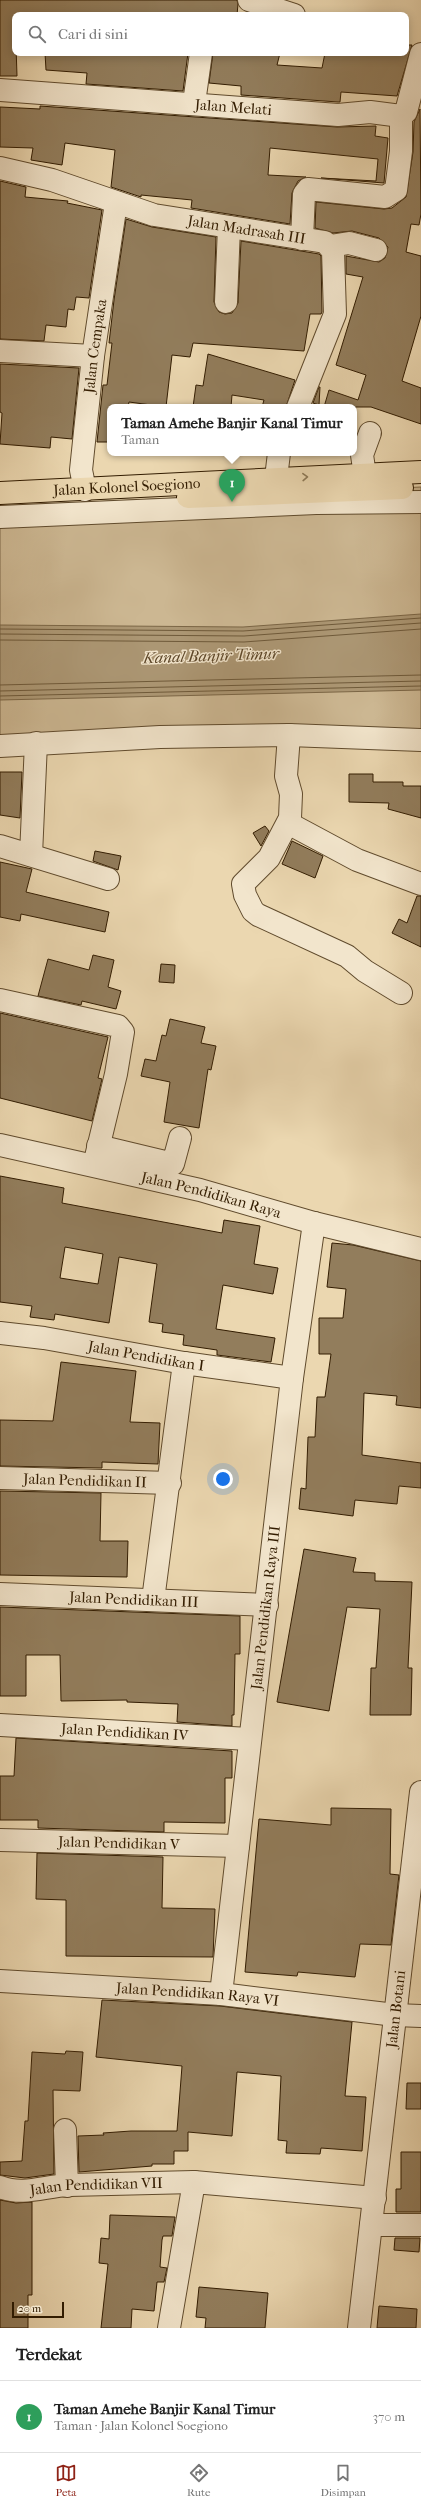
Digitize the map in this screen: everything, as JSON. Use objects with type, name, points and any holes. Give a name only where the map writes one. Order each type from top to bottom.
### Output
[{"type":"main road","name":"Jalan Kolonel Soegiono","points":[[0,493],[85,490],[276,478],[421,472]]},
{"type":"main road","name":"Jalan Kolonel Soegiono","points":[[0,506],[421,487]]},
{"type":"street","points":[[249,0],[285,12]]},
{"type":"street","points":[[409,44],[421,46]]},
{"type":"street","points":[[194,103],[201,56]]},
{"type":"street","points":[[302,239],[304,194],[308,189],[385,197],[392,194],[396,190],[401,151],[402,116],[406,112],[420,66]]},
{"type":"street","name":"Jalan Melati","points":[[0,90],[194,103],[338,115],[370,112],[402,116]]},
{"type":"street","name":"Jalan Madrasah III","points":[[0,168],[52,180],[154,215],[325,242],[330,246]]},
{"type":"street","name":"Jalan Cempaka","points":[[85,490],[81,470],[93,356],[116,203]]},
{"type":"street","points":[[226,302],[229,227]]},
{"type":"street","points":[[299,404],[335,314],[332,251],[330,246],[349,243],[376,250]]},
{"type":"street","points":[[0,351],[93,356]]},
{"type":"street","points":[[365,474],[362,455],[370,433]]},
{"type":"street","points":[[276,478],[279,456]]},
{"type":"street","points":[[0,517],[316,504],[421,502]]},
{"type":"street","points":[[0,746],[160,737],[289,735],[421,740]]},
{"type":"street","points":[[289,735],[286,776],[292,812],[288,823],[269,858],[243,884],[242,889],[253,911],[347,956],[365,971],[401,993]]},
{"type":"street","points":[[31,855],[36,743]]},
{"type":"street","points":[[288,823],[358,860],[421,884]]},
{"type":"street","points":[[0,846],[108,878]]},
{"type":"street","points":[[0,1000],[118,1026],[121,1029],[123,1036],[116,1074],[96,1156]]},
{"type":"street","points":[[172,1174],[180,1138]]},
{"type":"street","name":"Jalan Pendidikan Raya","points":[[0,1145],[96,1156],[172,1174],[314,1223],[421,1249]]},
{"type":"street","name":"Jalan Pendidikan Raya III","points":[[221,1994],[249,1739],[267,1605],[292,1378],[314,1223]]},
{"type":"street","name":"Jalan Pendidikan I","points":[[0,1333],[44,1338],[184,1363],[292,1378]]},
{"type":"street","points":[[153,1600],[170,1483],[184,1363]]},
{"type":"street","name":"Jalan Pendidikan II","points":[[0,1478],[170,1483]]},
{"type":"street","name":"Jalan Pendidikan III","points":[[0,1594],[267,1605]]},
{"type":"street","name":"Jalan Pendidikan IV","points":[[0,1725],[249,1739]]},
{"type":"street","name":"Jalan Botani","points":[[359,2328],[421,1792]]},
{"type":"street","name":"Jalan Pendidikan V","points":[[0,1840],[238,1846]]},
{"type":"street","name":"Jalan Pendidikan Raya VI","points":[[0,1981],[221,1994],[394,2015],[421,2016]]},
{"type":"street","points":[[65,2130],[67,2186]]},
{"type":"street","points":[[169,2328],[194,2182]]},
{"type":"street","name":"Jalan Pendidikan VII","points":[[0,2187],[10,2191],[25,2191],[67,2186],[194,2182],[375,2198]]},
{"type":"street","points":[[371,2226],[421,2225]]},
{"type":"shaded area","points":[[421,487],[421,741],[0,747],[0,506]]},
{"type":"water","name":"Kanal Banjir Timur","points":[[421,614],[421,690],[0,700],[0,625],[243,627]]},
{"type":"building","points":[[0,0],[237,0],[237,12],[12,12],[12,56],[16,56],[17,76],[0,76]]},
{"type":"building","points":[[409,45],[412,45],[409,55]]},
{"type":"building","points":[[45,56],[188,56],[183,91],[86,84],[87,73],[46,70]]},
{"type":"building","points":[[213,56],[279,56],[277,65],[322,68],[324,56],[409,56],[397,96],[341,92],[340,102],[338,102],[241,95],[241,86],[209,83]]},
{"type":"building","points":[[40,106],[337,127],[376,126],[375,136],[388,138],[384,183],[321,178],[376,181],[378,159],[270,148],[268,175],[306,177],[298,181],[292,193],[290,224],[191,208],[192,200],[141,195],[141,197],[111,187],[115,150],[65,143],[62,165],[31,160],[33,148],[0,147],[0,107],[40,109]]},
{"type":"building","points":[[420,109],[421,214],[419,225],[411,224],[406,252],[421,256],[421,316],[402,381],[421,388],[421,424],[371,407],[357,407],[357,404],[325,404],[329,390],[358,400],[366,375],[336,365],[363,277],[346,274],[346,256],[379,262],[385,258],[388,247],[379,238],[352,231],[333,233],[315,228],[316,202],[384,209],[392,208],[406,197],[413,152],[414,122]]},
{"type":"building","points":[[0,181],[26,187],[25,197],[68,201],[67,203],[102,210],[89,298],[76,297],[74,310],[68,309],[66,327],[46,325],[44,341],[0,339]]},
{"type":"building","points":[[126,219],[152,227],[216,237],[214,302],[219,312],[225,314],[232,313],[238,303],[241,241],[319,254],[321,256],[322,312],[321,314],[310,314],[304,351],[193,343],[190,357],[172,355],[166,404],[144,404],[129,402],[129,404],[107,404],[107,442],[97,442],[103,385],[107,385],[112,343],[109,343]]},
{"type":"building","points":[[208,354],[295,380],[287,404],[263,404],[264,400],[232,395],[231,404],[193,404],[196,385],[203,386]]},
{"type":"building","points":[[0,364],[79,368],[72,439],[51,437],[50,448],[0,444],[2,413],[0,412]]},
{"type":"building","points":[[319,387],[320,387],[319,404],[313,403]]},
{"type":"building","points":[[0,772],[22,772],[20,818],[0,815]]},
{"type":"building","points":[[349,774],[373,774],[373,782],[403,782],[403,786],[421,786],[421,818],[388,809],[389,803],[349,802]]},
{"type":"building","points":[[265,826],[269,831],[261,846],[253,833]]},
{"type":"building","points":[[292,841],[323,856],[315,878],[282,864]]},
{"type":"building","points":[[95,851],[121,856],[118,870],[93,861]]},
{"type":"building","points":[[0,862],[32,869],[26,892],[109,912],[105,932],[21,914],[20,921],[0,917]]},
{"type":"building","points":[[417,896],[421,896],[421,947],[392,933],[399,919],[407,923]]},
{"type":"building","points":[[93,955],[114,960],[108,987],[121,991],[116,1009],[82,1001],[81,1005],[38,996],[48,959],[89,970]]},
{"type":"building","points":[[161,964],[175,965],[174,983],[159,982]]},
{"type":"building","points":[[0,1013],[108,1037],[98,1078],[102,1079],[92,1121],[0,1098]]},
{"type":"building","points":[[170,1019],[205,1027],[201,1043],[216,1046],[211,1070],[208,1069],[199,1128],[164,1122],[170,1082],[141,1076],[145,1059],[156,1061],[162,1035],[166,1036]]},
{"type":"building","points":[[0,1176],[64,1188],[62,1203],[222,1233],[224,1220],[260,1226],[254,1264],[278,1268],[273,1294],[223,1285],[216,1329],[275,1338],[271,1362],[217,1355],[217,1350],[183,1345],[184,1335],[162,1332],[163,1324],[149,1322],[157,1264],[119,1257],[109,1323],[55,1314],[54,1320],[30,1317],[32,1306],[0,1302]],"holes":[[[65,1247],[103,1254],[98,1284],[60,1278]]]},
{"type":"building","points":[[332,1243],[353,1245],[421,1261],[421,1408],[396,1405],[397,1396],[364,1393],[362,1455],[421,1463],[421,1488],[399,1486],[397,1504],[355,1500],[353,1516],[299,1509],[301,1488],[306,1489],[308,1437],[315,1437],[317,1397],[325,1397],[331,1354],[319,1354],[319,1318],[343,1318],[346,1289],[327,1287]]},
{"type":"building","points":[[61,1362],[136,1371],[130,1422],[160,1423],[158,1464],[102,1462],[102,1468],[0,1466],[0,1420],[53,1421]]},
{"type":"building","points":[[0,1491],[101,1493],[100,1541],[128,1541],[127,1577],[0,1575]]},
{"type":"building","points":[[304,1549],[356,1558],[353,1572],[375,1573],[375,1581],[412,1582],[408,1668],[412,1668],[411,1715],[370,1715],[371,1668],[376,1668],[380,1609],[347,1607],[329,1711],[277,1702]]},
{"type":"building","points":[[0,1607],[240,1616],[240,1654],[235,1654],[234,1715],[232,1715],[232,1726],[177,1722],[178,1704],[127,1702],[127,1700],[61,1701],[60,1655],[26,1655],[26,1696],[0,1696]]},
{"type":"building","points":[[16,1738],[232,1751],[232,1778],[225,1778],[225,1823],[164,1822],[164,1832],[38,1828],[38,1820],[0,1820],[0,1776],[14,1776]]},
{"type":"building","points":[[331,1808],[391,1809],[390,1874],[399,1875],[391,1945],[360,1944],[355,1977],[298,1972],[297,1976],[245,1972],[259,1819],[331,1825]]},
{"type":"building","points":[[37,1853],[163,1857],[162,1908],[215,1909],[213,1957],[66,1956],[66,1900],[36,1899]]},
{"type":"building","points":[[102,2000],[220,2006],[352,2022],[345,2096],[366,2097],[362,2151],[321,2148],[320,2154],[286,2153],[287,2141],[278,2140],[281,2076],[237,2072],[232,2136],[188,2132],[188,2151],[174,2151],[174,2164],[152,2164],[152,2166],[79,2172],[78,2136],[104,2135],[103,2133],[131,2131],[177,2131],[182,2066],[96,2057]]},
{"type":"building","points":[[66,2051],[83,2052],[80,2091],[53,2090],[54,2174],[25,2178],[0,2175],[0,2162],[22,2161],[25,2121],[28,2121],[32,2052],[65,2054]]},
{"type":"building","points":[[407,2083],[421,2083],[421,2109],[406,2109]]},
{"type":"building","points":[[401,2152],[421,2152],[421,2212],[396,2212],[396,2189],[401,2189]]},
{"type":"building","points":[[0,2200],[16,2203],[32,2202],[32,2295],[28,2295],[28,2328],[0,2328]]},
{"type":"building","points":[[110,2215],[175,2217],[172,2236],[163,2236],[162,2240],[160,2267],[167,2268],[164,2282],[157,2282],[154,2311],[132,2309],[131,2328],[101,2328],[108,2264],[99,2263],[101,2238],[109,2239]]},
{"type":"building","points":[[395,2238],[420,2238],[419,2252],[394,2250]]},
{"type":"building","points":[[199,2287],[268,2293],[265,2328],[205,2328],[206,2318],[196,2317]]},
{"type":"building","points":[[379,2306],[417,2309],[416,2328],[377,2328]]},
{"type":"place","name":"Taman Amehe Banjir Kanal Timur","points":[[232,502]]}]
